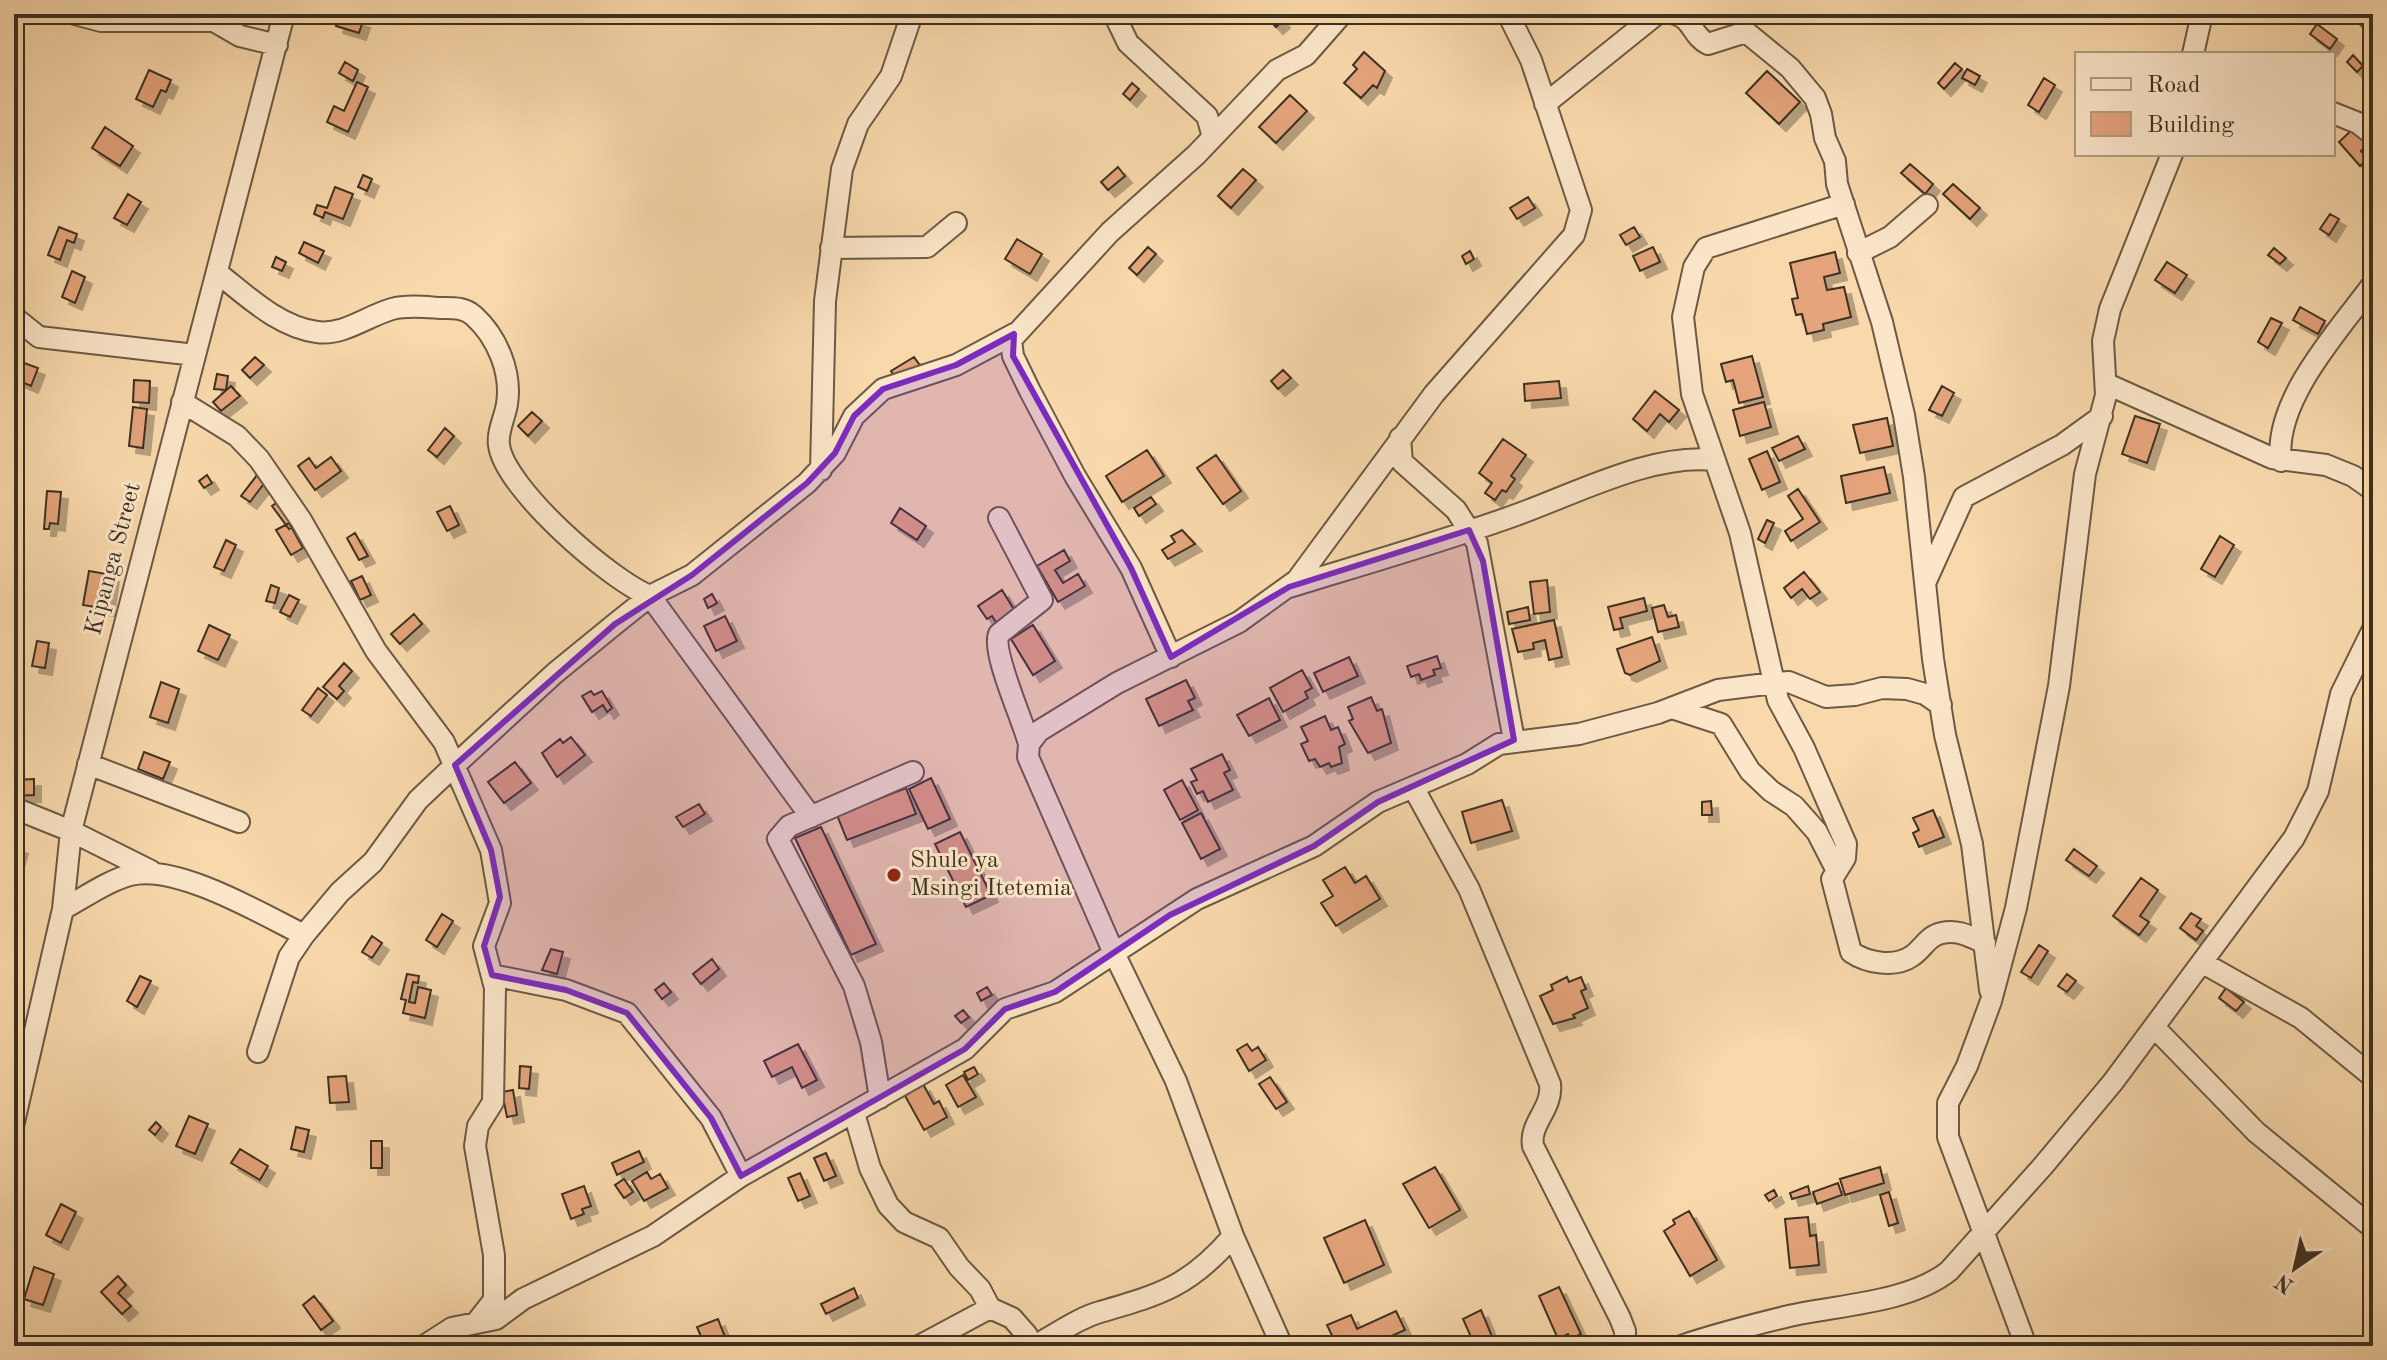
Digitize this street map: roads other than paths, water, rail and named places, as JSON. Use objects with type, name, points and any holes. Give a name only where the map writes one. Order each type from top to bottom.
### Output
[{"type":"street","points":[[75,14],[101,21],[214,21],[240,36],[277,45]]},
{"type":"street","name":"Kipanga Street","points":[[14,1122],[63,909],[71,831],[182,402],[219,274],[284,14]]},
{"type":"street","points":[[821,470],[825,301],[848,154],[873,99],[891,76],[912,14]]},
{"type":"street","points":[[1114,14],[1128,43],[1207,116],[1213,137]]},
{"type":"street","points":[[258,1052],[289,957],[347,886],[373,862],[418,800],[555,673],[650,596],[692,575],[821,470],[835,453],[854,416],[883,389],[956,365],[1014,334],[1110,232],[1213,137],[1277,70],[1306,55],[1342,14]]},
{"type":"street","points":[[1289,587],[1451,373],[1578,227],[1581,210],[1531,60],[1508,14]]},
{"type":"street","points":[[1545,104],[1657,14]]},
{"type":"street","points":[[1675,14],[1689,21],[1698,39],[1708,44],[1746,32],[1753,35],[1790,68],[1815,98],[1821,114],[1858,253],[1882,322],[1904,415],[1941,705],[1972,844],[1991,1001]]},
{"type":"street","points":[[2193,52],[2202,14]]},
{"type":"street","points":[[2365,14],[2373,22]]},
{"type":"street","points":[[2335,114],[2358,123],[2373,135]]},
{"type":"street","points":[[2026,1346],[1948,1137],[1946,1120],[1952,1090],[1967,1066],[1991,1001],[2016,908],[2059,686],[2085,474],[2102,416],[2107,384],[2103,356],[2110,309],[2171,156]]},
{"type":"street","points":[[1844,204],[1706,248],[1698,258],[1683,317],[1692,394],[1740,533],[1778,700],[1804,748],[1846,844],[1845,858],[1832,879],[1851,952],[1881,963],[1899,961],[1911,957],[1931,937],[1943,932],[1964,934],[1985,943]]},
{"type":"street","points":[[1858,253],[1890,237],[1927,205]]},
{"type":"street","points":[[831,248],[927,247],[956,223]]},
{"type":"street","points":[[219,274],[287,323],[318,332],[346,328],[400,308],[462,309],[472,314],[493,339],[506,371],[507,401],[498,442],[512,476],[576,544],[630,587],[650,596],[811,817]]},
{"type":"street","points":[[2281,461],[2278,441],[2292,402],[2324,350],[2373,284]]},
{"type":"street","points":[[14,317],[39,337],[195,355]]},
{"type":"street","points":[[1014,334],[1011,347],[1018,368],[1075,476],[1131,568],[1171,657]]},
{"type":"street","points":[[2107,384],[2281,461],[2326,465],[2353,476],[2373,490]]},
{"type":"street","points":[[182,402],[214,419],[259,459],[301,520],[376,651],[444,742],[491,850],[500,897],[484,946],[492,975],[496,1049],[493,1102],[478,1126],[475,1146],[494,1255],[494,1300],[476,1323]]},
{"type":"street","points":[[1925,585],[1964,497],[2062,445],[2102,416]]},
{"type":"street","points":[[1400,438],[1402,462],[1456,510],[1483,561],[1514,740]]},
{"type":"street","points":[[1029,744],[1039,731],[1104,691],[1239,622],[1289,587],[1680,459],[1714,460]]},
{"type":"street","points":[[999,518],[1042,600],[999,634],[996,641],[997,655],[1018,704],[1029,744],[1028,757],[1113,951],[1176,1081],[1233,1236],[1282,1346]]},
{"type":"street","points":[[1681,1346],[1789,1316],[1878,1300],[1930,1282],[1949,1271],[2043,1166],[2154,1027],[2287,848],[2312,803],[2327,762],[2341,694],[2373,629]]},
{"type":"street","points":[[424,1346],[452,1328],[496,1319],[523,1299],[653,1236],[741,1176],[965,1049],[1005,1009],[1055,992],[1093,970],[1113,951],[1197,899],[1314,846],[1378,802],[1514,740],[1569,737],[1672,708],[1718,690],[1774,683],[1789,682],[1826,697],[1855,695],[1882,688],[1907,689],[1925,694],[1941,705]]},
{"type":"street","points":[[1672,708],[1721,724],[1750,771],[1794,806],[1817,832],[1836,869]]},
{"type":"street","points":[[88,764],[239,822]]},
{"type":"street","points":[[880,1098],[871,1042],[854,986],[779,846],[780,834],[913,772]]},
{"type":"street","points":[[1413,787],[1469,889],[1550,1084],[1550,1102],[1532,1134],[1533,1146],[1620,1318],[1625,1331],[1625,1346]]},
{"type":"street","points":[[14,808],[71,831],[151,871],[255,910],[304,935]]},
{"type":"street","points":[[63,909],[127,876],[151,871]]},
{"type":"street","points":[[2203,963],[2301,1018],[2373,1077]]},
{"type":"street","points":[[492,975],[566,990],[627,1013],[711,1118],[741,1176]]},
{"type":"street","points":[[2154,1027],[2256,1132],[2373,1228]]},
{"type":"street","points":[[854,1113],[870,1168],[888,1205],[904,1222],[939,1238],[959,1267],[980,1289],[990,1308],[1012,1318],[1027,1335],[1018,1346]]},
{"type":"street","points":[[1034,1346],[1087,1317],[1119,1309],[1186,1282],[1206,1266],[1233,1236]]},
{"type":"street","points":[[919,1346],[990,1308]]},
{"type":"place","name":"Shule ya Msingi Itetemia","points":[[894,875]]}]
